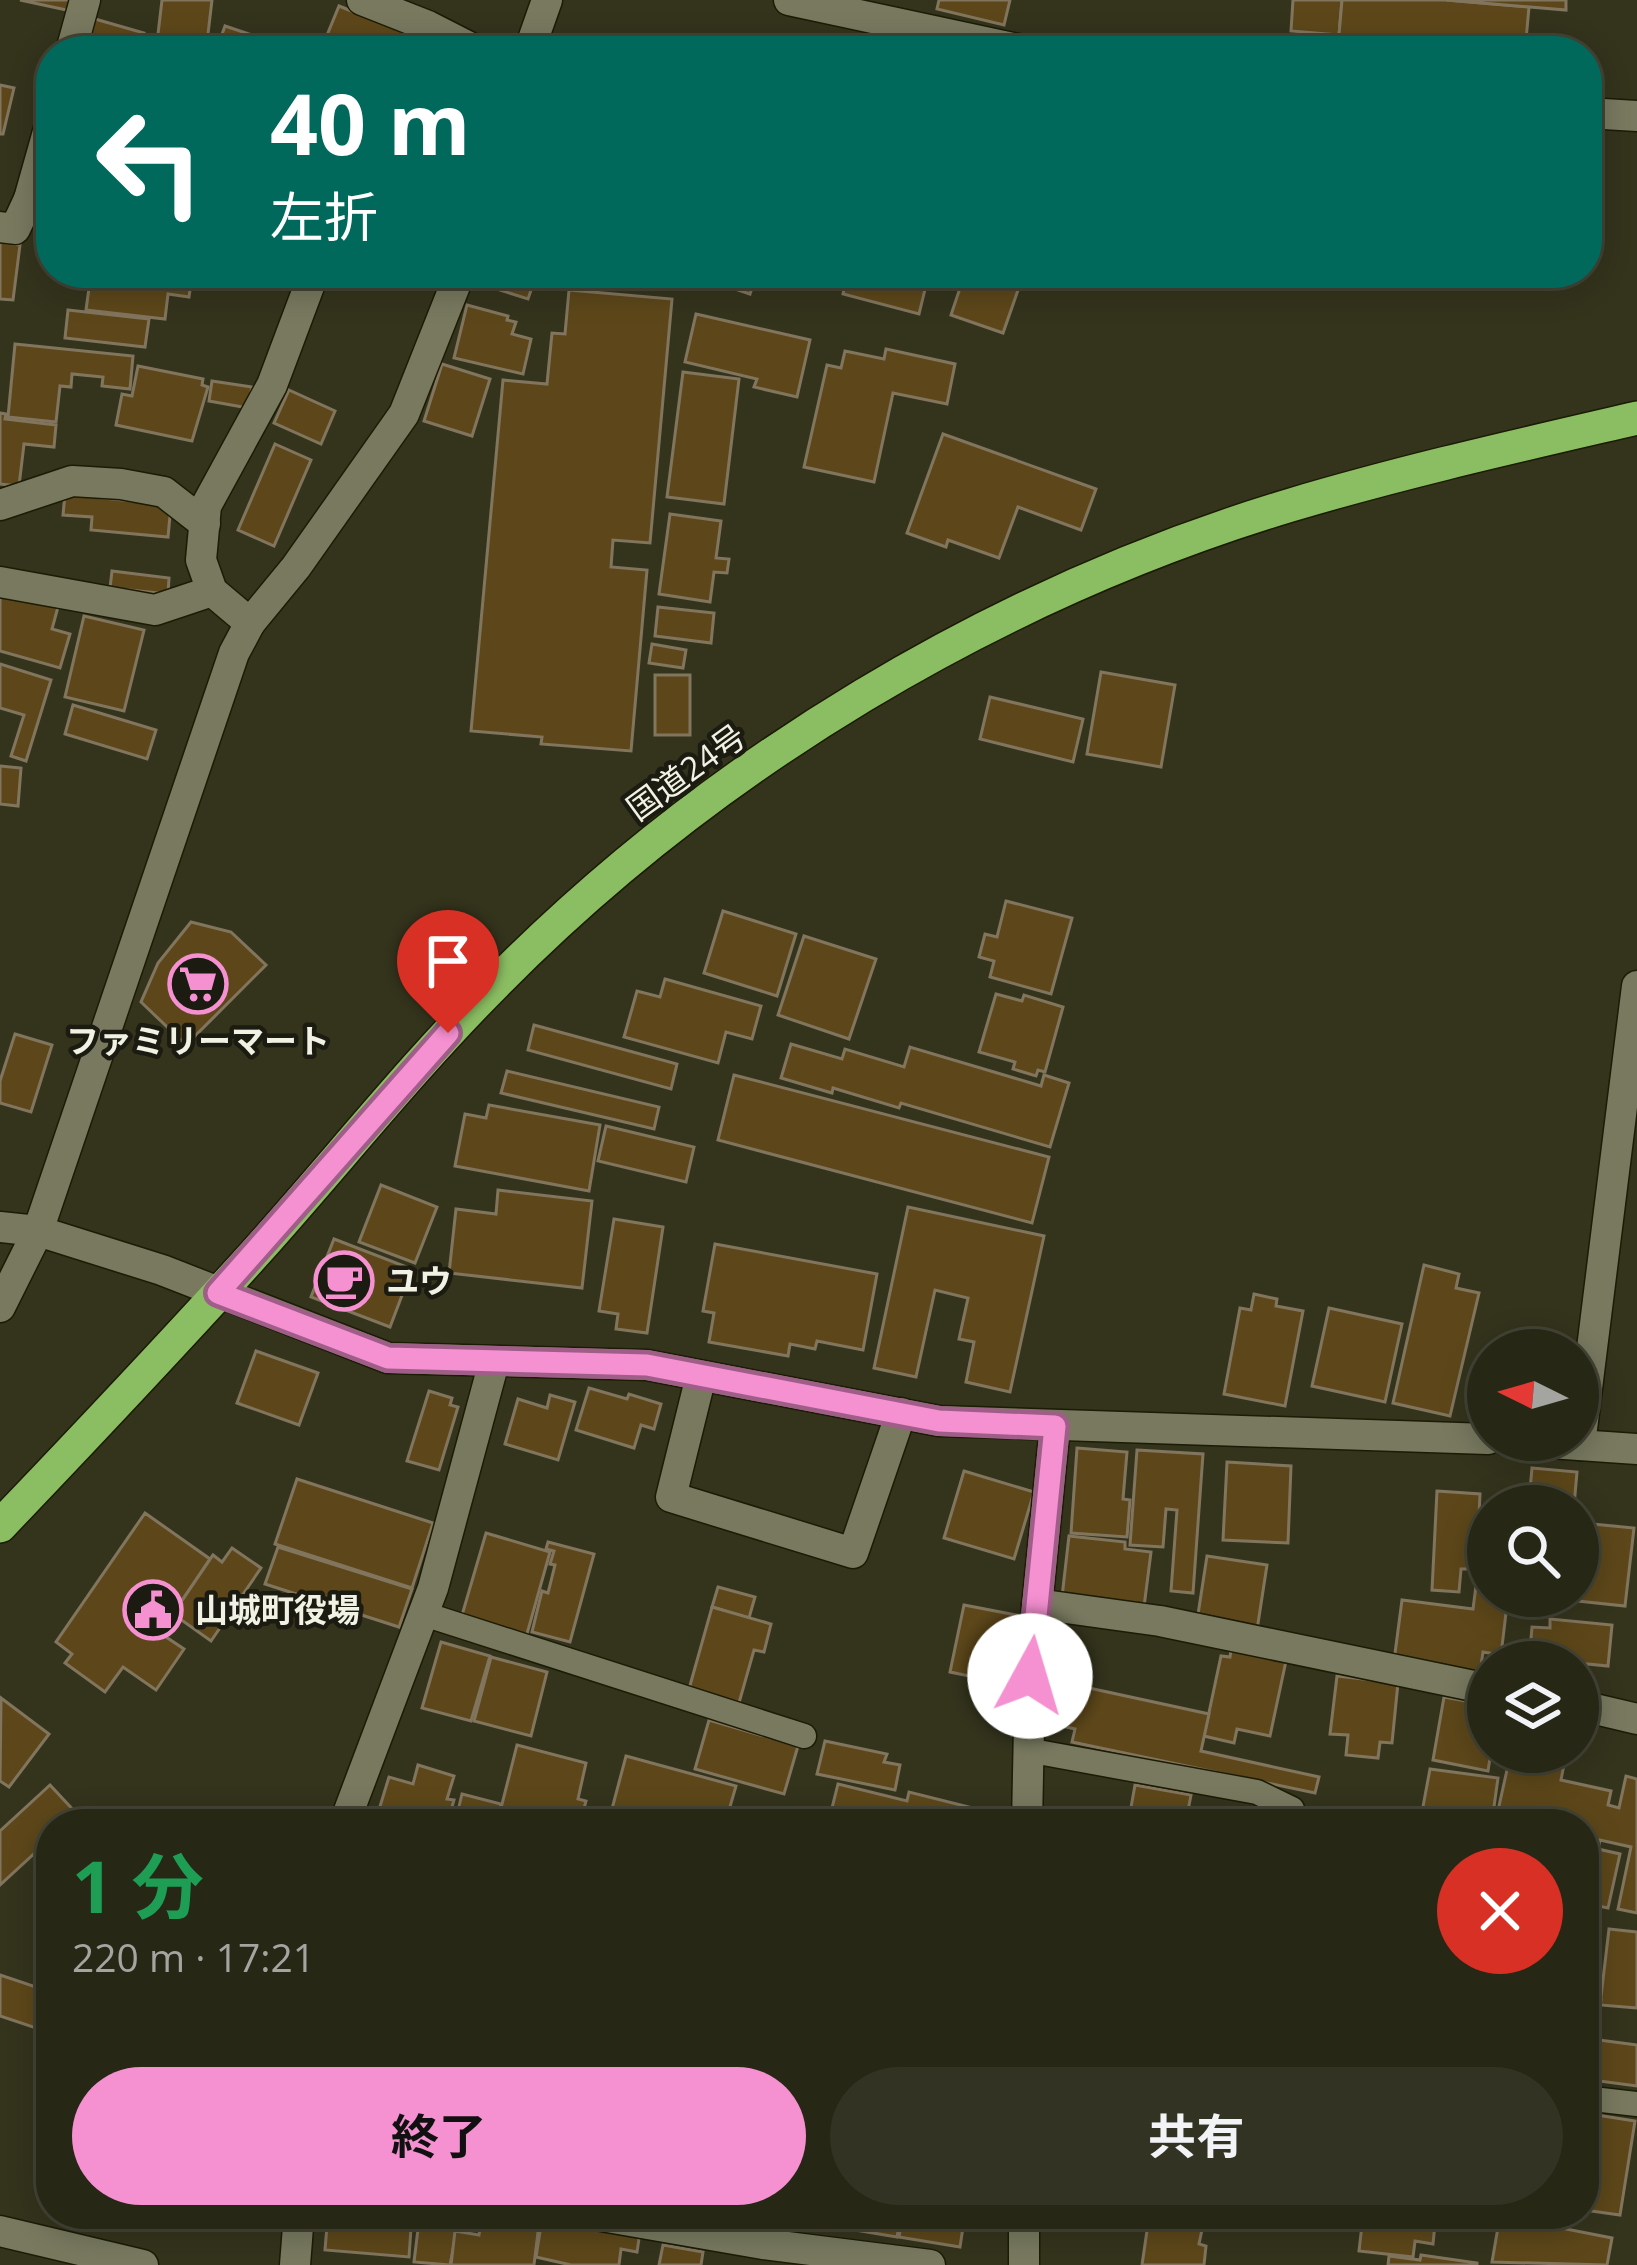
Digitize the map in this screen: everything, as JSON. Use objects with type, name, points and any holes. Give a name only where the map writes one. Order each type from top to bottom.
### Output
[{"type":"highway","name":"国道24号","points":[[0,1526],[218,1293],[496,982],[652,843],[813,729],[931,657],[1013,615],[1176,544],[1417,470],[1637,418]]},
{"type":"street","points":[[74,36],[85,0]]},
{"type":"street","points":[[362,0],[448,36]]},
{"type":"street","points":[[534,36],[547,0]]},
{"type":"street","points":[[789,0],[957,36]]},
{"type":"street","points":[[1602,114],[1637,116]]},
{"type":"street","points":[[0,227],[14,229],[36,205]]},
{"type":"street","points":[[250,623],[212,591],[201,560],[206,506],[272,385],[308,288]]},
{"type":"street","points":[[0,1307],[38,1231],[234,653],[250,623],[404,414],[449,288]]},
{"type":"street","points":[[0,505],[72,481],[121,484],[164,492],[205,524]]},
{"type":"street","points":[[0,582],[155,610],[212,591]]},
{"type":"street","points":[[1594,1329],[1637,986]]},
{"type":"street","points":[[0,1227],[38,1231],[388,1358],[647,1365],[939,1421],[1467,1437]]},
{"type":"street","points":[[350,1809],[424,1614],[494,1362]]},
{"type":"street","points":[[701,1376],[671,1497],[853,1553],[902,1413]]},
{"type":"street","points":[[1027,1809],[1037,1604],[1055,1426]]},
{"type":"street","points":[[1599,1446],[1637,1449]]},
{"type":"street","points":[[1037,1604],[1160,1621],[1467,1685]]},
{"type":"street","points":[[1599,1710],[1637,1719]]},
{"type":"street","points":[[295,2265],[297,2229]]},
{"type":"street","points":[[677,2229],[930,2265]]},
{"type":"street","points":[[1024,2229],[1024,2265]]},
{"type":"street","points":[[0,2231],[143,2265]]},
{"type":"lane","points":[[424,1614],[804,1736]]},
{"type":"lane","points":[[1028,1750],[1257,1792],[1292,1808]]},
{"type":"lane","points":[[1599,2100],[1637,2104]]},
{"type":"building","points":[[20,0],[73,0],[71,11]]},
{"type":"building","points":[[162,0],[212,0],[208,36],[158,36]]},
{"type":"building","points":[[939,0],[1010,0],[1004,25],[937,9]]},
{"type":"building","points":[[1293,0],[1342,0],[1339,35],[1291,31]]},
{"type":"building","points":[[1342,0],[1446,0],[1529,7],[1526,36],[1339,35]]},
{"type":"building","points":[[1446,0],[1566,0],[1566,10]]},
{"type":"building","points":[[339,6],[414,36],[327,36]]},
{"type":"building","points":[[95,19],[144,33],[143,36],[90,36]]},
{"type":"building","points":[[225,26],[255,36],[221,36]]},
{"type":"building","points":[[0,85],[14,88],[3,134],[0,134]]},
{"type":"building","points":[[0,242],[20,245],[13,300],[0,299]]},
{"type":"building","points":[[89,288],[190,288],[189,297],[168,294],[165,319],[86,310]]},
{"type":"building","points":[[493,288],[532,288],[528,299]]},
{"type":"building","points":[[844,288],[925,288],[919,314],[843,294]]},
{"type":"building","points":[[960,288],[1019,288],[1003,333],[951,315]]},
{"type":"building","points":[[569,290],[672,299],[650,543],[613,540],[611,567],[647,570],[631,751],[541,744],[542,737],[471,731],[503,380],[547,384],[552,333],[565,334]]},
{"type":"building","points":[[467,305],[508,316],[507,320],[516,322],[512,334],[531,339],[523,374],[454,358]]},
{"type":"building","points":[[68,310],[149,319],[145,347],[65,338]]},
{"type":"building","points":[[696,314],[810,340],[797,397],[754,387],[757,379],[685,362]]},
{"type":"building","points":[[15,344],[133,356],[130,389],[102,386],[103,377],[72,374],[71,387],[60,386],[56,422],[8,417]]},
{"type":"building","points":[[886,349],[955,364],[947,404],[893,393],[874,482],[804,467],[827,365],[841,368],[845,351],[884,359]]},
{"type":"building","points":[[442,364],[490,379],[472,436],[424,421]]},
{"type":"building","points":[[138,366],[203,379],[202,385],[208,387],[192,441],[116,425],[122,394],[132,396]]},
{"type":"building","points":[[683,372],[739,379],[724,504],[667,497]]},
{"type":"building","points":[[212,381],[252,387],[248,408],[209,401]]},
{"type":"building","points":[[289,390],[335,411],[321,444],[274,423]]},
{"type":"building","points":[[0,413],[6,414],[5,419],[56,425],[54,447],[24,444],[19,486],[0,484]]},
{"type":"building","points":[[943,434],[1096,489],[1081,530],[1018,507],[999,558],[948,540],[946,547],[907,533]]},
{"type":"building","points":[[275,444],[311,460],[274,546],[238,530]]},
{"type":"building","points":[[65,494],[171,505],[168,537],[91,530],[92,517],[63,515]]},
{"type":"building","points":[[670,514],[721,521],[716,558],[729,559],[727,573],[714,572],[710,602],[659,594]]},
{"type":"building","points":[[112,571],[169,578],[168,594],[110,588]]},
{"type":"building","points":[[0,591],[58,607],[52,629],[70,634],[60,668],[0,651]]},
{"type":"building","points":[[658,607],[714,613],[711,643],[655,636]]},
{"type":"building","points":[[84,616],[144,630],[124,711],[65,697]]},
{"type":"building","points":[[652,644],[686,650],[683,668],[649,663]]},
{"type":"building","points":[[0,664],[51,680],[26,761],[11,756],[24,715],[0,708]]},
{"type":"building","points":[[1101,672],[1175,685],[1161,767],[1087,754]]},
{"type":"building","points":[[655,675],[690,675],[690,735],[655,735]]},
{"type":"building","points":[[990,697],[1083,719],[1073,762],[980,739]]},
{"type":"building","points":[[73,705],[156,730],[147,759],[65,734]]},
{"type":"building","points":[[0,766],[21,768],[18,806],[0,804]]},
{"type":"building","points":[[1006,901],[1072,918],[1051,994],[990,977],[994,961],[979,957],[985,934],[997,937]]},
{"type":"building","points":[[723,911],[796,934],[777,996],[704,973]]},
{"type":"building","name":"ファミリーマート","points":[[191,922],[231,932],[266,965],[186,1045],[141,1002],[158,963]]},
{"type":"building","points":[[804,936],[876,959],[849,1039],[778,1015]]},
{"type":"building","points":[[665,979],[761,1006],[752,1039],[726,1032],[718,1063],[624,1037],[637,991],[660,997]]},
{"type":"building","points":[[996,994],[1022,1001],[1024,995],[1063,1007],[1045,1072],[1038,1070],[1036,1076],[1013,1069],[1015,1062],[979,1052]]},
{"type":"building","points":[[534,1025],[677,1064],[671,1089],[528,1050]]},
{"type":"building","points":[[15,1034],[52,1045],[31,1112],[0,1103],[0,1081]]},
{"type":"building","points":[[791,1044],[842,1059],[845,1049],[904,1067],[910,1047],[1041,1086],[1044,1075],[1069,1083],[1050,1147],[901,1103],[899,1108],[781,1078]]},
{"type":"building","points":[[507,1071],[659,1107],[654,1129],[501,1093]]},
{"type":"building","points":[[734,1075],[1049,1157],[1032,1223],[718,1140]]},
{"type":"building","points":[[489,1105],[600,1125],[589,1191],[455,1166],[465,1114],[486,1118]]},
{"type":"building","points":[[606,1126],[694,1147],[686,1182],[598,1161]]},
{"type":"building","points":[[381,1185],[437,1207],[415,1263],[359,1242]]},
{"type":"building","points":[[498,1190],[592,1201],[582,1288],[449,1273],[456,1209],[496,1214]]},
{"type":"building","points":[[908,1207],[1044,1236],[1010,1392],[966,1382],[974,1342],[959,1339],[968,1298],[935,1290],[916,1377],[874,1368]]},
{"type":"building","points":[[614,1219],[663,1227],[647,1333],[616,1329],[618,1314],[599,1311]]},
{"type":"building","points":[[334,1239],[412,1269],[390,1327],[311,1297]]},
{"type":"building","points":[[715,1244],[877,1274],[863,1350],[817,1341],[815,1349],[790,1344],[788,1356],[709,1342],[714,1313],[703,1311]]},
{"type":"building","points":[[1424,1265],[1459,1274],[1456,1288],[1479,1293],[1450,1416],[1393,1403]]},
{"type":"building","points":[[1254,1294],[1277,1299],[1276,1306],[1303,1311],[1285,1406],[1224,1394],[1240,1308],[1251,1310]]},
{"type":"building","points":[[1329,1308],[1402,1324],[1385,1402],[1312,1386]]},
{"type":"building","points":[[256,1351],[318,1373],[299,1425],[237,1403]]},
{"type":"building","points":[[589,1388],[661,1404],[654,1429],[641,1425],[634,1448],[576,1430]]},
{"type":"building","points":[[429,1391],[452,1398],[450,1405],[458,1407],[439,1470],[407,1461]]},
{"type":"building","points":[[550,1395],[575,1402],[558,1460],[505,1444],[518,1399],[547,1408]]},
{"type":"building","points":[[1077,1448],[1127,1452],[1123,1499],[1130,1500],[1127,1537],[1071,1533]]},
{"type":"building","points":[[1137,1450],[1203,1454],[1193,1593],[1171,1591],[1177,1510],[1166,1509],[1163,1547],[1130,1545]]},
{"type":"building","points":[[1227,1462],[1291,1466],[1288,1543],[1223,1540]]},
{"type":"building","points":[[1532,1468],[1577,1472],[1576,1485],[1530,1485]]},
{"type":"building","points":[[964,1471],[1034,1492],[1014,1559],[944,1538]]},
{"type":"building","points":[[297,1479],[433,1523],[412,1588],[275,1544]]},
{"type":"building","points":[[1437,1491],[1467,1493],[1467,1569],[1461,1569],[1459,1592],[1432,1590]]},
{"type":"building","points":[[145,1513],[210,1559],[160,1633],[184,1649],[156,1690],[123,1667],[105,1692],[65,1663],[72,1654],[56,1642]]},
{"type":"building","points":[[1599,1525],[1634,1528],[1625,1606],[1599,1603]]},
{"type":"building","points":[[486,1533],[550,1552],[525,1641],[460,1622]]},
{"type":"building","points":[[1069,1536],[1125,1542],[1125,1549],[1151,1552],[1144,1607],[1062,1597]]},
{"type":"building","points":[[548,1542],[594,1554],[570,1642],[532,1632],[542,1591],[548,1593],[555,1565],[550,1564],[554,1551],[546,1549]]},
{"type":"building","points":[[278,1547],[412,1589],[399,1627],[265,1584]]},
{"type":"building","points":[[232,1548],[261,1568],[211,1641],[173,1614],[213,1555],[222,1562]]},
{"type":"building","points":[[1207,1556],[1267,1565],[1257,1630],[1197,1621]]},
{"type":"building","points":[[718,1587],[755,1597],[749,1618],[712,1607]]},
{"type":"building","points":[[1402,1600],[1467,1608],[1467,1617],[1506,1617],[1503,1641],[1467,1641],[1467,1670],[1394,1661]]},
{"type":"building","points":[[964,1605],[1016,1615],[1003,1683],[950,1672]]},
{"type":"building","points":[[712,1607],[771,1624],[764,1652],[754,1650],[739,1703],[689,1689]]},
{"type":"building","points":[[1550,1619],[1612,1625],[1608,1666],[1599,1665],[1599,1641],[1531,1641],[1532,1627],[1550,1628]]},
{"type":"building","points":[[441,1642],[490,1656],[471,1721],[422,1708]]},
{"type":"building","points":[[1231,1650],[1286,1661],[1270,1736],[1237,1729],[1234,1743],[1204,1736],[1221,1656],[1230,1657]]},
{"type":"building","points":[[491,1657],[547,1672],[531,1736],[474,1721]]},
{"type":"building","points":[[1337,1676],[1398,1683],[1392,1743],[1380,1742],[1378,1758],[1346,1755],[1348,1735],[1330,1734]]},
{"type":"building","points":[[1052,1680],[1209,1714],[1201,1751],[1319,1777],[1315,1793],[1072,1742],[1075,1729],[1044,1722]]},
{"type":"building","points":[[1444,1697],[1467,1701],[1467,1767],[1433,1760]]},
{"type":"building","points":[[1,1698],[49,1734],[9,1787],[0,1781]]},
{"type":"building","points":[[709,1720],[798,1746],[784,1794],[695,1769]]},
{"type":"building","points":[[825,1741],[887,1754],[884,1762],[900,1765],[895,1790],[817,1774]]},
{"type":"building","points":[[517,1745],[586,1763],[578,1799],[586,1801],[584,1809],[501,1809]]},
{"type":"building","points":[[626,1756],[736,1786],[729,1809],[612,1809]]},
{"type":"building","points":[[418,1765],[454,1776],[447,1799],[454,1800],[451,1809],[379,1809],[389,1777],[413,1784]]},
{"type":"building","points":[[1430,1769],[1498,1778],[1494,1809],[1423,1809]]},
{"type":"building","points":[[1506,1773],[1562,1773],[1561,1780],[1611,1791],[1608,1805],[1619,1808],[1626,1776],[1637,1779],[1637,1913],[1618,1909],[1631,1847],[1600,1840],[1599,1844],[1599,1809],[1498,1809]]},
{"type":"building","points":[[838,1784],[907,1801],[909,1792],[977,1809],[832,1809]]},
{"type":"building","points":[[50,1785],[72,1809],[36,1809],[36,1852],[0,1885],[0,1831]]},
{"type":"building","points":[[1135,1785],[1191,1795],[1188,1809],[1131,1809]]},
{"type":"building","points":[[462,1794],[501,1804],[500,1809],[458,1809]]},
{"type":"building","points":[[1599,1849],[1620,1854],[1608,1908],[1599,1906]]},
{"type":"building","points":[[1609,1929],[1637,1932],[1637,2008],[1600,2005]]},
{"type":"building","points":[[0,1975],[36,1987],[36,2028],[0,2016]]},
{"type":"building","points":[[1599,2040],[1637,2045],[1637,2086],[1599,2081]]},
{"type":"building","points":[[1599,2115],[1635,2121],[1620,2215],[1599,2212]]},
{"type":"building","points":[[327,2229],[411,2229],[409,2257],[325,2250]]},
{"type":"building","points":[[418,2229],[457,2229],[450,2265],[414,2262]]},
{"type":"building","points":[[480,2229],[538,2229],[534,2265],[451,2265],[455,2231],[479,2235]]},
{"type":"building","points":[[540,2229],[640,2232],[637,2252],[621,2249],[619,2265],[571,2265],[536,2257]]},
{"type":"building","points":[[849,2229],[898,2229],[897,2237]]},
{"type":"building","points":[[900,2229],[963,2229],[960,2247],[899,2237]]},
{"type":"building","points":[[1147,2229],[1202,2229],[1199,2244],[1206,2246],[1204,2265],[1142,2265]]},
{"type":"building","points":[[1362,2229],[1434,2229],[1433,2244],[1415,2241],[1413,2257],[1359,2251]]},
{"type":"building","points":[[1498,2229],[1566,2229],[1612,2238],[1607,2265],[1492,2262]]},
{"type":"building","points":[[663,2245],[703,2252],[701,2265],[659,2265]]},
{"type":"building","points":[[1421,2255],[1477,2265],[1388,2265],[1389,2256],[1420,2260]]},
{"type":"place","name":"ファミリーマート","points":[[198,984]]},
{"type":"place","name":"ユウ","points":[[344,1281]]},
{"type":"place","name":"山城町役場","points":[[153,1610]]},
{"type":"route","points":[[448,1033],[218,1293],[388,1358],[647,1365],[939,1421],[1055,1426],[1030,1676]]}]
